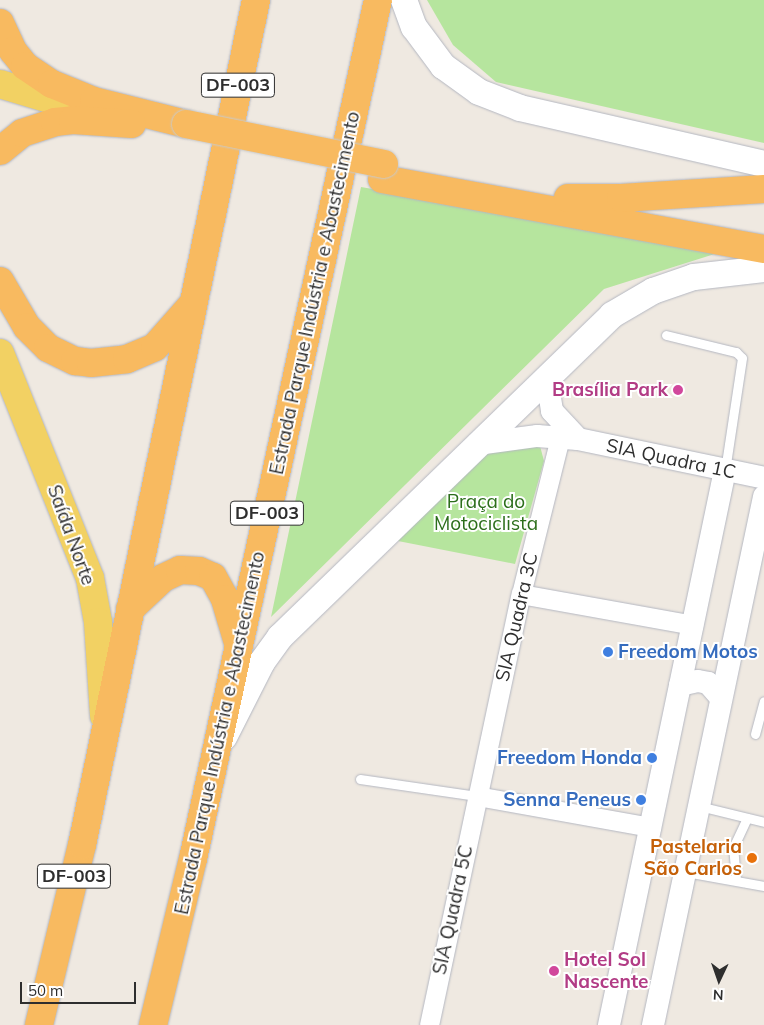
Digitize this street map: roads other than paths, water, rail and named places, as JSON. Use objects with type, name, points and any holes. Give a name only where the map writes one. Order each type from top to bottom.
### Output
[{"type":"highway","points":[[242,0],[245,47]]},
{"type":"highway","name":"DF-003","points":[[40,1025],[82,845],[256,0]]},
{"type":"highway","name":"Estrada Parque Indústria e Abastecimento","points":[[153,1025],[166,978],[239,647],[378,0]]},
{"type":"highway","points":[[0,23],[13,51],[25,66],[52,84],[94,101],[186,131]]},
{"type":"highway","points":[[0,151],[22,133],[55,122],[74,120],[132,124],[186,131],[764,249]]},
{"type":"highway","points":[[383,172],[586,200],[764,188]]},
{"type":"highway","points":[[0,281],[19,315],[36,337],[60,356],[91,363],[127,359],[155,347],[195,300]]},
{"type":"highway","points":[[130,609],[164,578],[180,570],[199,571],[213,576],[226,599],[239,647]]},
{"type":"main road","points":[[404,0],[414,27],[442,66],[480,92],[520,108],[764,164]]},
{"type":"main road","points":[[0,84],[132,124]]},
{"type":"main road","points":[[214,758],[262,662],[280,637],[612,315],[653,291],[694,276],[764,270]]},
{"type":"main road","name":"Saída Norte","points":[[0,353],[90,578],[98,622],[105,726]]},
{"type":"street","points":[[547,379],[552,411],[569,439]]},
{"type":"street","name":"SIA Quadra 1C","points":[[477,444],[510,437],[569,439],[764,478]]},
{"type":"street","name":"SIA Quadra 3C","points":[[477,796],[521,594],[569,439]]},
{"type":"street","points":[[609,1025],[725,470]]},
{"type":"street","points":[[653,1025],[764,497]]},
{"type":"street","points":[[521,594],[693,625]]},
{"type":"street","points":[[680,685],[698,681],[708,684],[721,698]]},
{"type":"street","points":[[477,796],[651,827]]},
{"type":"street","name":"SIA Quadra 5C","points":[[429,1025],[477,796]]},
{"type":"street","points":[[166,978],[166,1025]]},
{"type":"lane","points":[[666,335],[736,352],[742,358],[725,470]]},
{"type":"lane","points":[[756,734],[764,701]]},
{"type":"lane","points":[[360,779],[477,796]]},
{"type":"lane","points":[[699,806],[764,822]]},
{"type":"lane","points":[[736,880],[734,848],[746,818]]},
{"type":"lane","points":[[686,872],[764,886]]},
{"type":"place","name":"Brasília Park","points":[[678,390]]},
{"type":"place","name":"Freedom Motos","points":[[608,652]]},
{"type":"place","name":"Freedom Honda","points":[[652,758]]},
{"type":"place","name":"Senna Peneus","points":[[641,800]]},
{"type":"place","name":"Pastelaria São Carlos","points":[[752,858]]},
{"type":"place","name":"Hotel Sol Nascente","points":[[554,971]]},
{"type":"park label","name":"Praça do Motociclista","points":[[486,513]]}]
